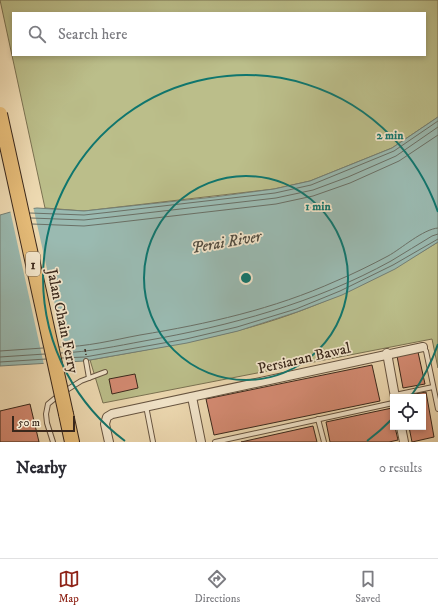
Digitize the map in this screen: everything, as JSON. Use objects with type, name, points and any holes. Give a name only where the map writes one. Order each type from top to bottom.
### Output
[{"type":"highway","name":"Jalan Chain Ferry","points":[[0,114],[72,442]]},
{"type":"street","name":"Persiaran Bawal","points":[[192,397],[387,353],[423,347]]},
{"type":"street","points":[[387,353],[393,394]]},
{"type":"street","points":[[109,442],[105,424],[107,417],[112,414],[146,405],[192,397],[201,442]]},
{"type":"street","points":[[402,430],[404,442]]},
{"type":"lane","points":[[423,347],[426,351],[438,409]]},
{"type":"lane","points":[[86,361],[89,378]]},
{"type":"lane","points":[[53,442],[47,423],[46,414],[48,404],[70,386],[105,372]]},
{"type":"lane","points":[[408,394],[433,387]]},
{"type":"lane","points":[[215,442],[318,419],[390,399]]},
{"type":"lane","points":[[146,405],[153,442]]},
{"type":"lane","points":[[318,419],[324,442]]},
{"type":"green space","points":[[0,0],[438,0],[438,117],[392,148],[310,181],[274,189],[84,211],[45,208],[12,56],[426,56],[426,12],[12,12],[12,55]]},
{"type":"green space","points":[[438,242],[438,368],[432,339],[103,403],[90,360],[163,347],[263,324],[315,305],[365,283]]},
{"type":"water","name":"Perai River","points":[[438,117],[438,242],[395,269],[342,295],[297,312],[238,331],[187,343],[84,361],[0,366],[0,215],[14,211],[37,208],[84,211],[214,197],[274,189],[310,181],[392,148]]},
{"type":"pier","points":[[33,206],[68,364],[44,365],[10,210]]},
{"type":"building","points":[[418,352],[425,384],[403,388],[397,356]]},
{"type":"building","points":[[372,365],[380,401],[214,435],[206,399]]},
{"type":"building","points":[[135,374],[138,388],[112,394],[109,379]]},
{"type":"building","points":[[426,392],[434,437],[412,442],[410,430],[426,430],[426,394],[414,394]]},
{"type":"building","points":[[30,404],[39,442],[0,442],[0,411]]},
{"type":"building","points":[[390,408],[390,430],[396,430],[398,440],[389,442],[330,442],[326,422]]},
{"type":"building","points":[[313,426],[317,442],[241,442]]}]
